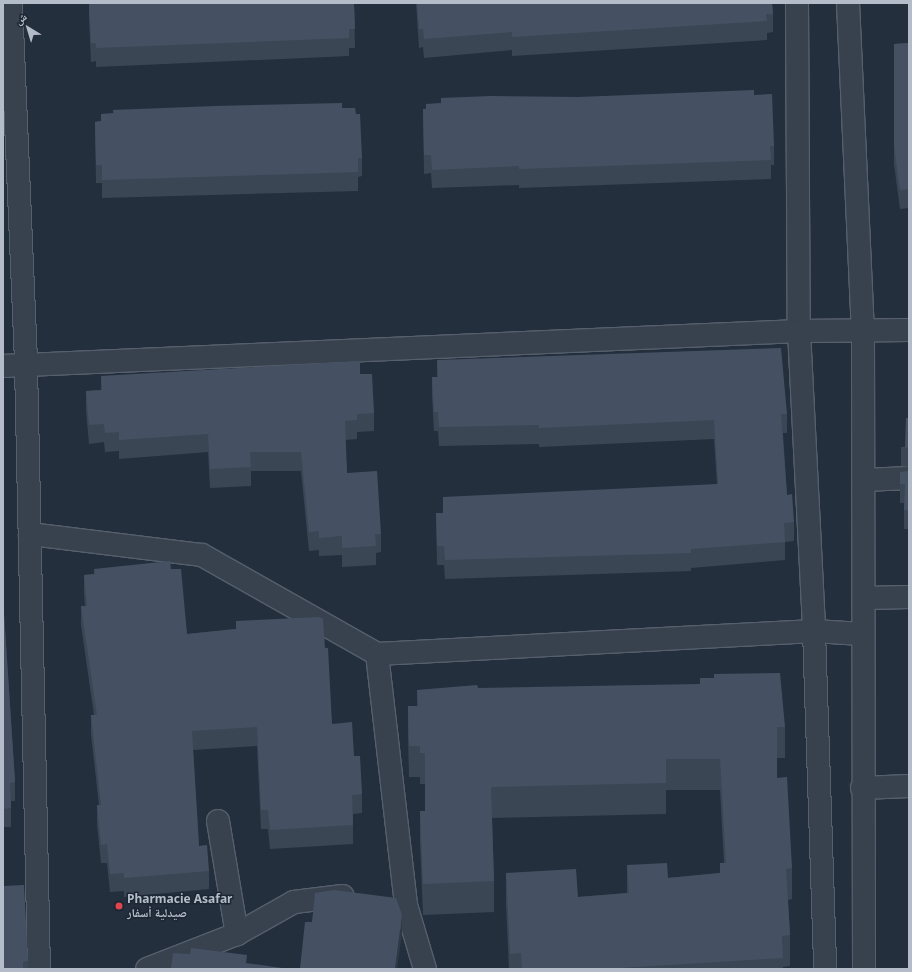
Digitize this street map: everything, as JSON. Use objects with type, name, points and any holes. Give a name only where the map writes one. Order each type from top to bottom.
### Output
[{"type":"street","points":[[12,3],[26,365],[30,534],[27,886],[39,969]]},
{"type":"street","points":[[797,3],[800,331],[814,631],[825,969]]},
{"type":"street","points":[[848,3],[863,332],[864,598],[862,634],[862,788],[864,969]]},
{"type":"street","points":[[3,366],[800,331],[863,332],[909,330]]},
{"type":"street","points":[[864,480],[909,478]]},
{"type":"street","points":[[30,534],[202,555],[377,654],[814,631],[862,634]]},
{"type":"street","points":[[864,598],[909,597]]},
{"type":"street","points":[[377,654],[406,905],[426,969]]},
{"type":"street","points":[[862,788],[909,786]]},
{"type":"street","points":[[218,821],[238,934]]},
{"type":"street","points":[[147,969],[238,934],[294,902],[335,896],[363,897]]},
{"type":"street","points":[[384,900],[406,905]]},
{"type":"building","points":[[89,3],[354,3],[355,29],[349,29],[349,38],[96,48],[96,43],[91,43]]},
{"type":"building","points":[[417,3],[772,3],[773,14],[766,14],[767,21],[512,37],[512,32],[424,39],[423,29],[419,29]]},
{"type":"building","points":[[909,43],[909,189],[900,190],[894,145],[894,44]]},
{"type":"building","points":[[754,90],[754,95],[772,94],[774,146],[770,146],[771,160],[519,169],[519,166],[432,170],[431,155],[424,155],[423,109],[426,109],[426,104],[441,103],[441,98],[491,96],[579,97]]},
{"type":"building","points":[[342,103],[342,108],[355,108],[356,114],[360,114],[362,158],[358,158],[358,172],[102,180],[102,165],[96,165],[95,122],[101,121],[101,114],[114,113],[113,110]]},
{"type":"building","points":[[781,348],[787,414],[781,414],[787,495],[792,494],[794,522],[784,523],[785,542],[691,549],[691,553],[445,560],[444,546],[437,546],[436,513],[443,513],[443,497],[718,484],[714,420],[539,428],[539,425],[439,427],[438,412],[434,412],[432,377],[438,377],[437,360]]},
{"type":"building","points":[[360,361],[360,374],[372,374],[374,413],[357,414],[357,420],[345,421],[347,473],[377,471],[381,534],[375,534],[376,546],[342,548],[342,536],[319,538],[319,531],[309,532],[301,452],[250,452],[251,467],[210,469],[208,434],[119,440],[119,432],[105,433],[104,424],[89,425],[86,391],[102,390],[101,376]]},
{"type":"building","points":[[906,418],[909,418],[909,448],[901,447],[905,447]]},
{"type":"building","points":[[909,471],[909,510],[904,510],[905,484],[900,484],[900,472]]},
{"type":"building","points":[[170,561],[171,569],[181,569],[187,634],[236,629],[236,621],[319,617],[323,619],[325,648],[328,648],[332,724],[352,722],[354,756],[360,756],[362,794],[352,795],[353,825],[270,830],[268,810],[261,810],[257,727],[192,731],[199,846],[207,845],[209,871],[124,878],[124,873],[110,874],[107,844],[101,845],[97,805],[101,805],[91,715],[97,715],[81,606],[87,606],[84,575],[95,574],[94,569]]},
{"type":"building","points":[[3,598],[15,782],[10,783],[11,808],[3,809]]},
{"type":"building","points":[[780,673],[785,727],[777,727],[777,778],[787,777],[792,868],[786,869],[790,935],[782,936],[783,958],[603,969],[522,969],[521,953],[510,954],[506,873],[576,869],[578,897],[629,893],[627,865],[667,863],[668,878],[720,873],[720,863],[726,863],[720,759],[666,759],[666,783],[491,787],[494,881],[423,884],[420,811],[425,811],[425,753],[420,753],[420,746],[409,746],[408,706],[418,706],[417,690],[477,685],[478,688],[700,684],[700,678],[714,678],[714,674]]},
{"type":"building","points":[[24,885],[28,961],[23,962],[23,969],[3,969],[3,886]]},
{"type":"building","points":[[334,890],[396,898],[402,915],[395,969],[300,969],[305,922],[312,922],[315,893]]},
{"type":"building","points":[[191,948],[247,955],[246,963],[289,969],[171,969],[173,953],[190,954]]},
{"type":"place","name":"Pharmacie Asafar صيدلية أسفار","points":[[119,906]]}]
